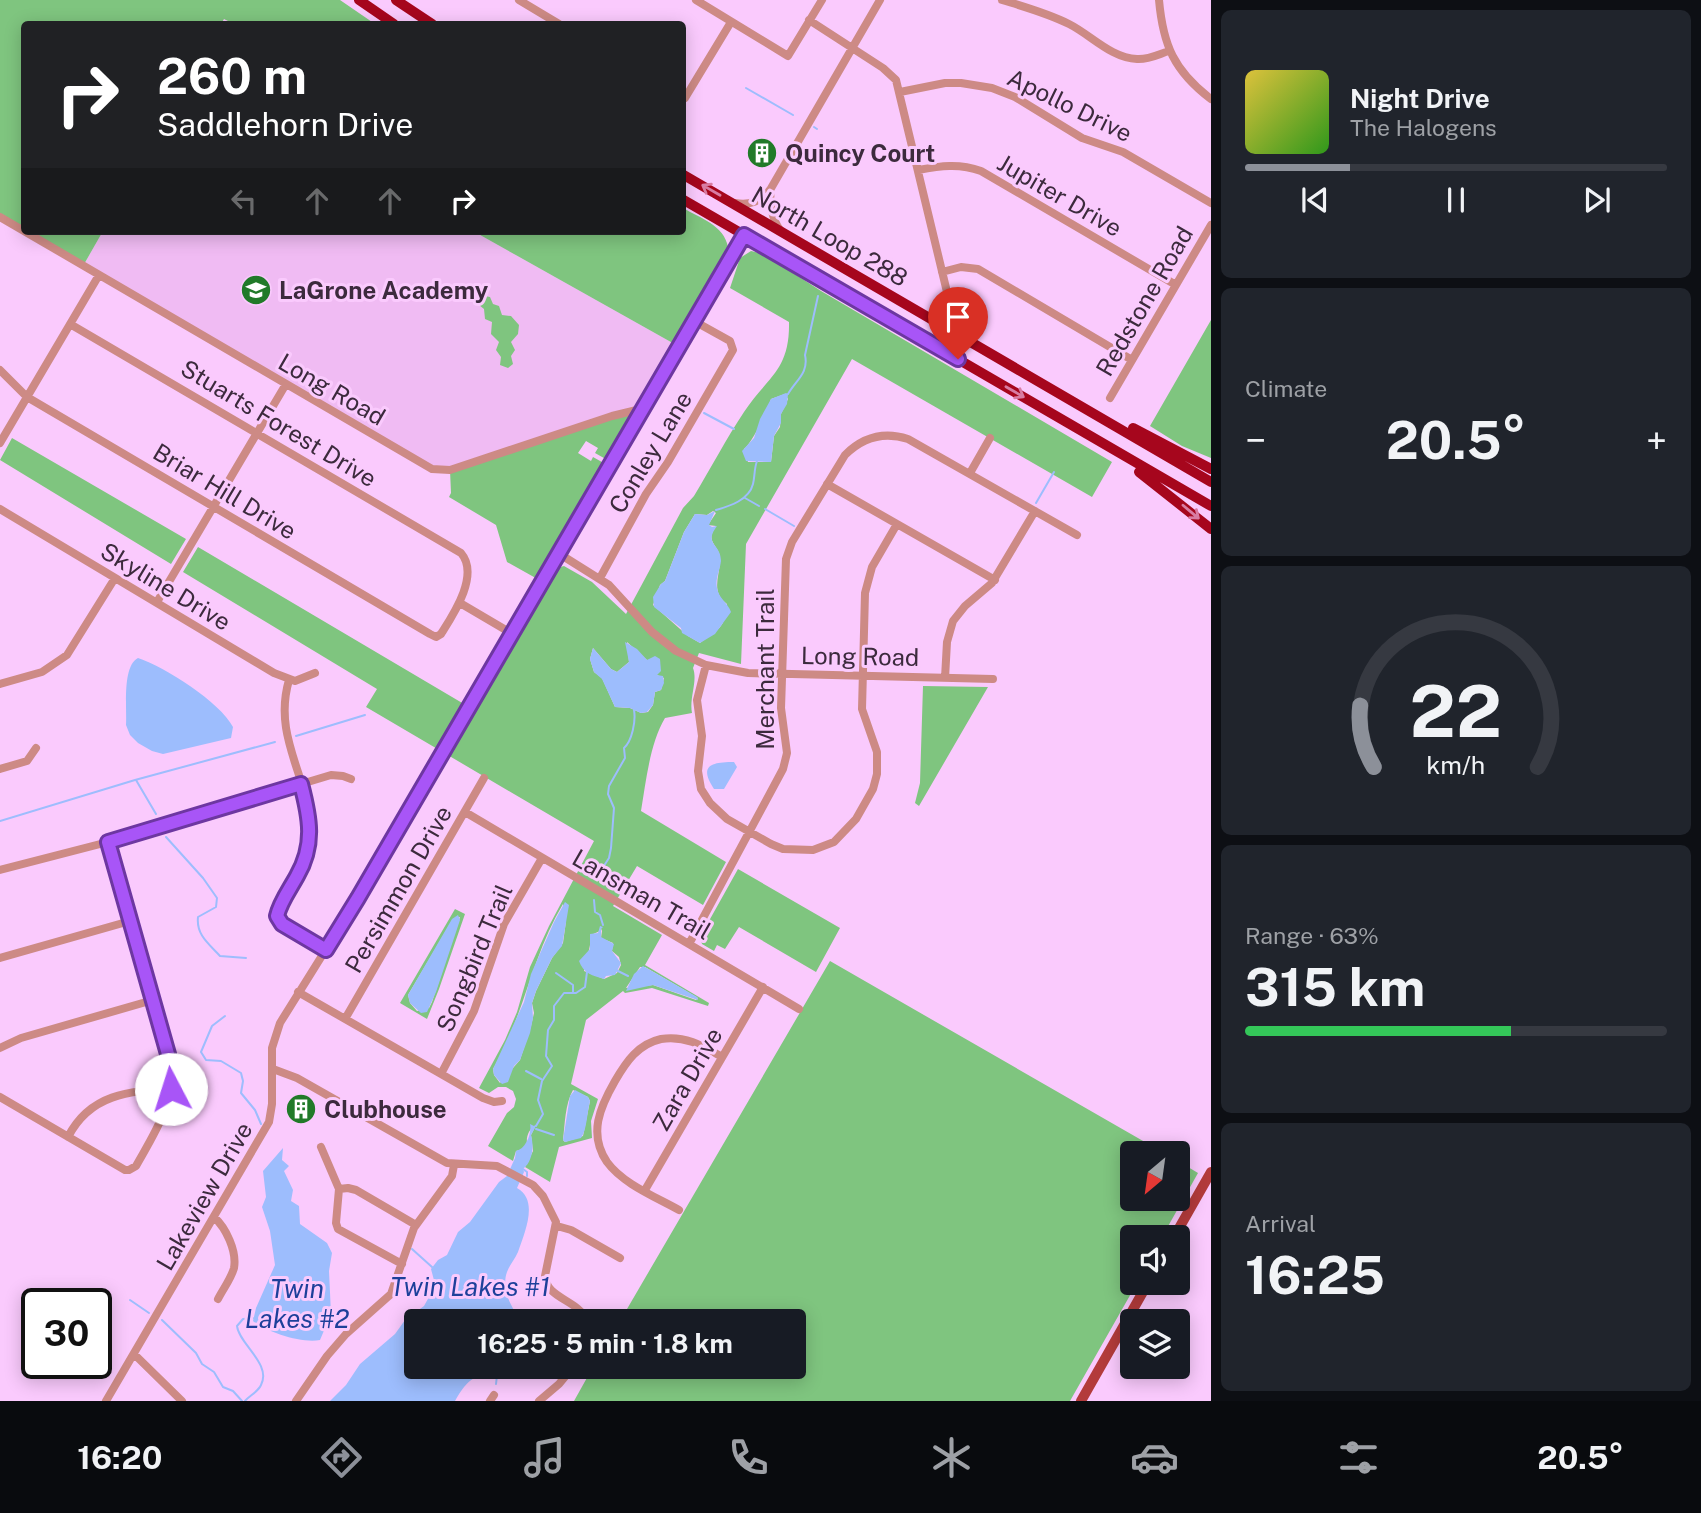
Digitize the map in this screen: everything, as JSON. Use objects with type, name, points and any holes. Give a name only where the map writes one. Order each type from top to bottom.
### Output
[{"type":"highway","points":[[359,0],[390,21]]},
{"type":"highway","points":[[396,0],[428,21]]},
{"type":"highway","name":"North Loop 288","points":[[686,176],[1211,482]]},
{"type":"highway","name":"North Loop 288","points":[[686,201],[1211,506]]},
{"type":"highway","points":[[1021,371],[1211,469]]},
{"type":"highway","points":[[1076,428],[1161,487],[1211,529]]},
{"type":"main road","points":[[1181,1225],[1211,1172]]},
{"type":"main road","points":[[1081,1401],[1141,1295]]},
{"type":"street","points":[[696,0],[788,56],[822,0]]},
{"type":"street","points":[[732,203],[748,204],[764,197],[771,190],[880,0]]},
{"type":"street","points":[[1002,0],[1039,11],[1069,24],[1114,53],[1130,58],[1147,58],[1169,51]]},
{"type":"street","points":[[1159,0],[1161,22],[1169,51],[1184,76],[1211,99]]},
{"type":"street","points":[[523,1],[554,21]]},
{"type":"street","points":[[809,20],[883,68],[896,80],[947,292],[946,299]]},
{"type":"street","points":[[686,94],[731,22]]},
{"type":"street","name":"Apollo Drive","points":[[900,92],[945,83],[992,88],[1015,97],[1082,138],[1123,152],[1211,203]]},
{"type":"street","name":"Jupiter Drive","points":[[918,170],[950,164],[981,171],[1176,285]]},
{"type":"street","points":[[771,190],[771,212],[781,231]]},
{"type":"street","name":"Long Road","points":[[0,216],[21,229]]},
{"type":"street","name":"Redstone Road","points":[[1110,398],[1211,225]]},
{"type":"street","name":"Long Road","points":[[32,235],[429,468],[450,470],[612,416],[641,410]]},
{"type":"street","name":"Lakeview Drive","points":[[106,1401],[271,1117],[275,1034],[298,992],[358,898],[744,235]]},
{"type":"street","points":[[942,272],[961,267],[978,270],[1132,360]]},
{"type":"street","points":[[0,443],[99,275]]},
{"type":"street","name":"Conley Lane","points":[[600,578],[646,494],[668,462],[729,358],[733,346],[727,339],[694,321]]},
{"type":"street","name":"Stuarts Forest Drive","points":[[70,324],[461,553],[466,558],[466,577],[460,603]]},
{"type":"street","name":"Briar Hill Drive","points":[[0,370],[27,397],[430,634],[438,636],[460,603]]},
{"type":"street","points":[[157,602],[285,384]]},
{"type":"street","name":"Merchant Trail","points":[[689,944],[782,772],[786,758],[781,713],[782,674],[787,556],[792,542],[845,455],[867,439],[889,435],[908,439],[970,473]]},
{"type":"street","points":[[990,438],[970,473],[1077,535]]},
{"type":"street","points":[[827,484],[995,580]]},
{"type":"street","name":"Skyline Drive","points":[[0,509],[289,680]]},
{"type":"street","points":[[945,678],[947,642],[953,621],[965,606],[995,580],[1035,511]]},
{"type":"street","points":[[706,665],[697,700],[702,736],[699,781],[705,796],[716,810],[783,849],[807,851],[830,844],[854,822],[873,789],[878,770],[877,752],[863,718],[866,584],[872,567],[897,524]]},
{"type":"street","name":"Long Road","points":[[558,552],[600,578],[619,594],[664,642],[687,657],[706,665],[740,672],[993,679]]},
{"type":"street","points":[[0,684],[42,672],[67,655],[115,578]]},
{"type":"street","points":[[460,603],[511,633]]},
{"type":"street","points":[[315,674],[299,680],[289,680],[283,703],[284,723],[310,822],[309,849],[305,862],[277,916],[282,924],[326,950]]},
{"type":"street","points":[[0,769],[27,761],[36,748]]},
{"type":"street","points":[[0,870],[108,842],[331,775],[351,779]]},
{"type":"street","name":"Persimmon Drive","points":[[345,1019],[484,778]]},
{"type":"street","name":"Lansman Trail","points":[[465,812],[799,1009]]},
{"type":"street","points":[[0,1097],[120,1168],[129,1170],[136,1166],[161,1123],[171,1089],[170,1063],[108,842]]},
{"type":"street","name":"Songbird Trail","points":[[441,1074],[471,1018],[504,924],[542,858]]},
{"type":"street","points":[[0,958],[130,921]]},
{"type":"street","name":"Zara Drive","points":[[645,1190],[763,987]]},
{"type":"street","points":[[298,992],[487,1100],[502,1101]]},
{"type":"street","points":[[0,1048],[21,1038],[153,1000]]},
{"type":"street","points":[[679,1210],[619,1174],[607,1162],[597,1136],[601,1107],[634,1053],[646,1044],[673,1038],[689,1040],[722,1057]]},
{"type":"street","points":[[273,1069],[297,1078],[444,1162],[454,1165],[490,1164],[524,1179],[540,1192],[555,1217],[557,1226],[546,1269],[546,1284],[555,1294],[580,1309]]},
{"type":"street","points":[[68,1137],[81,1117],[105,1101],[138,1090],[171,1089]]},
{"type":"street","points":[[321,1147],[339,1189],[336,1223],[338,1229],[402,1264]]},
{"type":"street","points":[[296,1401],[327,1356],[351,1329],[389,1297],[416,1225],[452,1176],[454,1165]]},
{"type":"street","points":[[339,1189],[356,1190],[416,1225]]},
{"type":"street","points":[[214,1217],[226,1231],[234,1264],[232,1274],[218,1299]]},
{"type":"street","points":[[557,1226],[571,1230],[620,1258]]},
{"type":"street","points":[[134,1354],[182,1401]]},
{"type":"street","points":[[540,1401],[563,1379]]},
{"type":"shaded area","points":[[101,235],[480,235],[678,346],[641,409],[442,471],[83,266]]},
{"type":"green space","points":[[0,0],[340,0],[371,21],[21,21],[21,229],[0,217]]},
{"type":"green space","points":[[686,210],[704,219],[722,233],[728,247],[694,321],[678,346],[480,235],[686,235]]},
{"type":"green space","points":[[32,235],[101,235],[83,266]]},
{"type":"green space","points":[[751,251],[764,254],[821,291],[1112,462],[1092,497],[852,359],[746,544],[741,664],[699,653],[693,668],[695,678],[692,713],[665,718],[652,751],[641,811],[726,862],[703,905],[637,866],[613,906],[662,935],[645,965],[709,1003],[708,1006],[652,988],[625,993],[623,991],[586,1020],[571,1084],[598,1099],[591,1121],[592,1138],[559,1147],[550,1182],[525,1167],[533,1151],[531,1135],[536,1125],[528,1133],[527,1144],[516,1151],[513,1161],[488,1146],[507,1113],[514,1107],[516,1099],[513,1091],[506,1087],[498,1087],[489,1093],[479,1088],[505,1040],[517,1012],[530,967],[549,926],[594,841],[366,707],[377,689],[183,572],[198,547],[469,707],[517,624],[524,627],[557,568],[564,566],[592,582],[626,614],[683,508],[694,496],[744,412],[776,372],[786,352],[789,322],[730,288],[740,258]],"holes":[[[785,394],[788,399],[781,414],[780,427],[774,436],[771,462],[748,462],[744,449],[771,399]],[[713,511],[716,513],[708,525],[716,526],[711,537],[720,556],[717,590],[727,604],[722,624],[700,643],[688,636],[653,605],[684,532],[695,514],[707,515]],[[627,642],[647,660],[660,659],[657,675],[664,678],[661,690],[655,692],[653,705],[648,712],[615,707],[602,678],[594,672],[590,659],[593,648],[611,669],[617,672],[629,662]],[[563,904],[566,921],[563,943],[552,958],[536,991],[532,1003],[534,1013],[531,1026],[520,1060],[500,1083],[493,1069],[513,1028],[543,944]],[[600,926],[601,938],[613,943],[612,951],[619,957],[621,965],[617,973],[604,979],[584,971],[591,935],[600,931]],[[640,967],[645,967],[698,998],[696,1000],[653,985],[626,988]],[[573,1090],[588,1097],[590,1101],[583,1136],[565,1142],[563,1140],[568,1101]]]},
{"type":"green space","points":[[485,296],[499,306],[502,315],[511,316],[519,325],[518,334],[511,342],[515,350],[511,356],[513,364],[508,368],[500,365],[501,357],[496,350],[499,342],[491,334],[492,322],[485,319],[484,309],[479,305],[480,299]]},
{"type":"green space","points":[[1211,320],[1211,458],[1182,446],[1150,426]]},
{"type":"green space","points":[[641,409],[611,462],[595,453],[598,448],[586,441],[578,453],[591,461],[593,457],[609,466],[541,581],[507,562],[496,525],[449,497],[450,470]]},
{"type":"green space","points":[[12,438],[186,539],[171,564],[0,460]]},
{"type":"green space","points":[[923,686],[988,687],[919,806],[915,803],[920,783]]},
{"type":"green space","points":[[738,869],[840,928],[816,972],[739,927],[725,949],[717,945],[714,951],[702,944],[700,937]]},
{"type":"green space","points":[[455,909],[465,914],[427,1019],[400,1003]],"holes":[[[460,917],[429,1008],[417,1011],[410,1003],[408,995],[453,919]]]},
{"type":"green space","points":[[830,961],[1143,1141],[1120,1141],[1120,1211],[1177,1211],[1169,1225],[1120,1225],[1120,1295],[1130,1295],[1070,1401],[574,1401],[586,1379],[806,1379],[806,1309],[627,1309]]},
{"type":"green space","points":[[1190,1168],[1198,1173],[1190,1187]]},
{"type":"water","points":[[786,393],[787,404],[774,436],[771,462],[746,461],[742,451],[754,438],[771,399]]},
{"type":"water","points":[[715,511],[709,525],[717,526],[712,541],[721,561],[717,588],[731,612],[715,634],[700,643],[682,633],[681,628],[654,607],[653,597],[665,581],[684,532],[695,514],[707,515]]},
{"type":"water","points":[[625,642],[637,649],[647,660],[655,656],[660,659],[661,671],[657,675],[663,676],[664,683],[661,690],[655,692],[653,705],[647,712],[615,707],[602,679],[594,672],[590,659],[593,648],[611,669],[617,672],[629,662]]},
{"type":"water","points":[[138,658],[176,677],[216,707],[233,727],[231,738],[163,754],[138,743],[130,735],[126,725],[126,698],[127,678],[133,662]]},
{"type":"water","points":[[734,762],[737,767],[724,789],[714,789],[707,770],[714,764]]},
{"type":"water","points":[[565,902],[569,905],[562,946],[552,958],[536,991],[532,1003],[530,1033],[520,1060],[514,1066],[508,1082],[502,1084],[494,1075],[493,1069],[524,1002],[531,974]]},
{"type":"water","points":[[458,915],[460,920],[436,992],[427,1012],[421,1013],[410,1003],[408,995],[452,919]]},
{"type":"water","points":[[600,926],[603,927],[601,937],[614,944],[612,951],[621,963],[615,975],[606,976],[604,979],[586,971],[579,961],[590,949],[590,934],[598,933]]},
{"type":"water","points":[[643,966],[698,1000],[653,985],[626,991],[634,974]]},
{"type":"water","points":[[575,1090],[590,1101],[586,1126],[581,1138],[565,1142],[563,1140],[570,1096]]},
{"type":"water","name":"Twin Lakes #1","points":[[530,1124],[537,1124],[531,1135],[532,1153],[517,1188],[524,1193],[527,1200],[528,1217],[518,1252],[505,1278],[508,1299],[514,1309],[420,1309],[429,1297],[427,1292],[435,1284],[431,1269],[438,1260],[447,1255],[458,1232],[470,1222],[499,1182],[507,1176],[516,1151],[523,1147],[530,1132]]},
{"type":"water","name":"Twin Lakes #2","points":[[283,1148],[282,1160],[289,1166],[284,1171],[293,1190],[291,1201],[299,1206],[300,1224],[327,1243],[332,1253],[329,1271],[331,1314],[320,1340],[285,1336],[253,1321],[275,1265],[270,1231],[262,1207],[266,1197],[263,1171]]},
{"type":"water","name":"Twin Lakes #1","points":[[404,1321],[404,1379],[473,1379],[455,1401],[330,1401],[346,1385],[360,1364],[395,1334]]},
{"type":"waterway","points":[[746,88],[793,115]]},
{"type":"waterway","points":[[788,394],[805,367],[805,355],[818,296]]},
{"type":"waterway","points":[[704,413],[734,429]]},
{"type":"waterway","points":[[716,510],[733,504],[748,494],[753,484],[757,461]]},
{"type":"waterway","points":[[1036,503],[1054,472]]},
{"type":"waterway","points":[[745,498],[759,506]]},
{"type":"waterway","points":[[765,509],[794,526]]},
{"type":"waterway","points":[[599,878],[611,848],[614,808],[608,794],[609,786],[625,758],[624,748],[633,730],[634,710]]},
{"type":"waterway","points":[[296,736],[365,715]]},
{"type":"waterway","points":[[0,821],[135,780],[275,742]]},
{"type":"waterway","points":[[136,780],[156,814]]},
{"type":"waterway","points":[[166,837],[217,898],[216,907],[198,917],[199,929],[204,939],[220,956],[246,958]]},
{"type":"waterway","points":[[594,900],[595,912],[600,915],[603,925]]},
{"type":"waterway","points":[[616,970],[628,976]]},
{"type":"waterway","points":[[536,1126],[543,1114],[538,1100],[542,1081],[552,1066],[546,1056],[548,1030],[554,1020],[554,1006],[564,993],[576,993],[585,987],[587,972]]},
{"type":"waterway","points":[[556,973],[573,985],[573,993]]},
{"type":"waterway","points":[[225,1016],[212,1026],[201,1052],[206,1060],[221,1061],[241,1073],[241,1093],[255,1110],[261,1124]]},
{"type":"waterway","points":[[526,1071],[541,1079]]},
{"type":"waterway","points":[[536,1129],[554,1135]]},
{"type":"waterway","points":[[523,1169],[527,1176]]},
{"type":"waterway","points":[[412,1249],[432,1267]]},
{"type":"waterway","points":[[130,1300],[149,1313]]},
{"type":"waterway","points":[[245,1401],[260,1387],[263,1377],[259,1362],[243,1340],[237,1326],[243,1319],[255,1318]]},
{"type":"waterway","points":[[162,1320],[196,1353],[202,1364],[214,1372],[223,1387],[233,1391],[242,1401]]},
{"type":"waterway","points":[[496,1384],[497,1379]]},
{"type":"place","name":"Quincy Court","points":[[762,153]]},
{"type":"place","name":"LaGrone Academy","points":[[256,290]]},
{"type":"place","name":"Clubhouse","points":[[301,1109]]},
{"type":"route","points":[[171,1089],[168,1054],[108,842],[301,784],[310,822],[309,849],[277,916],[282,924],[326,950],[744,235],[958,359]]}]
